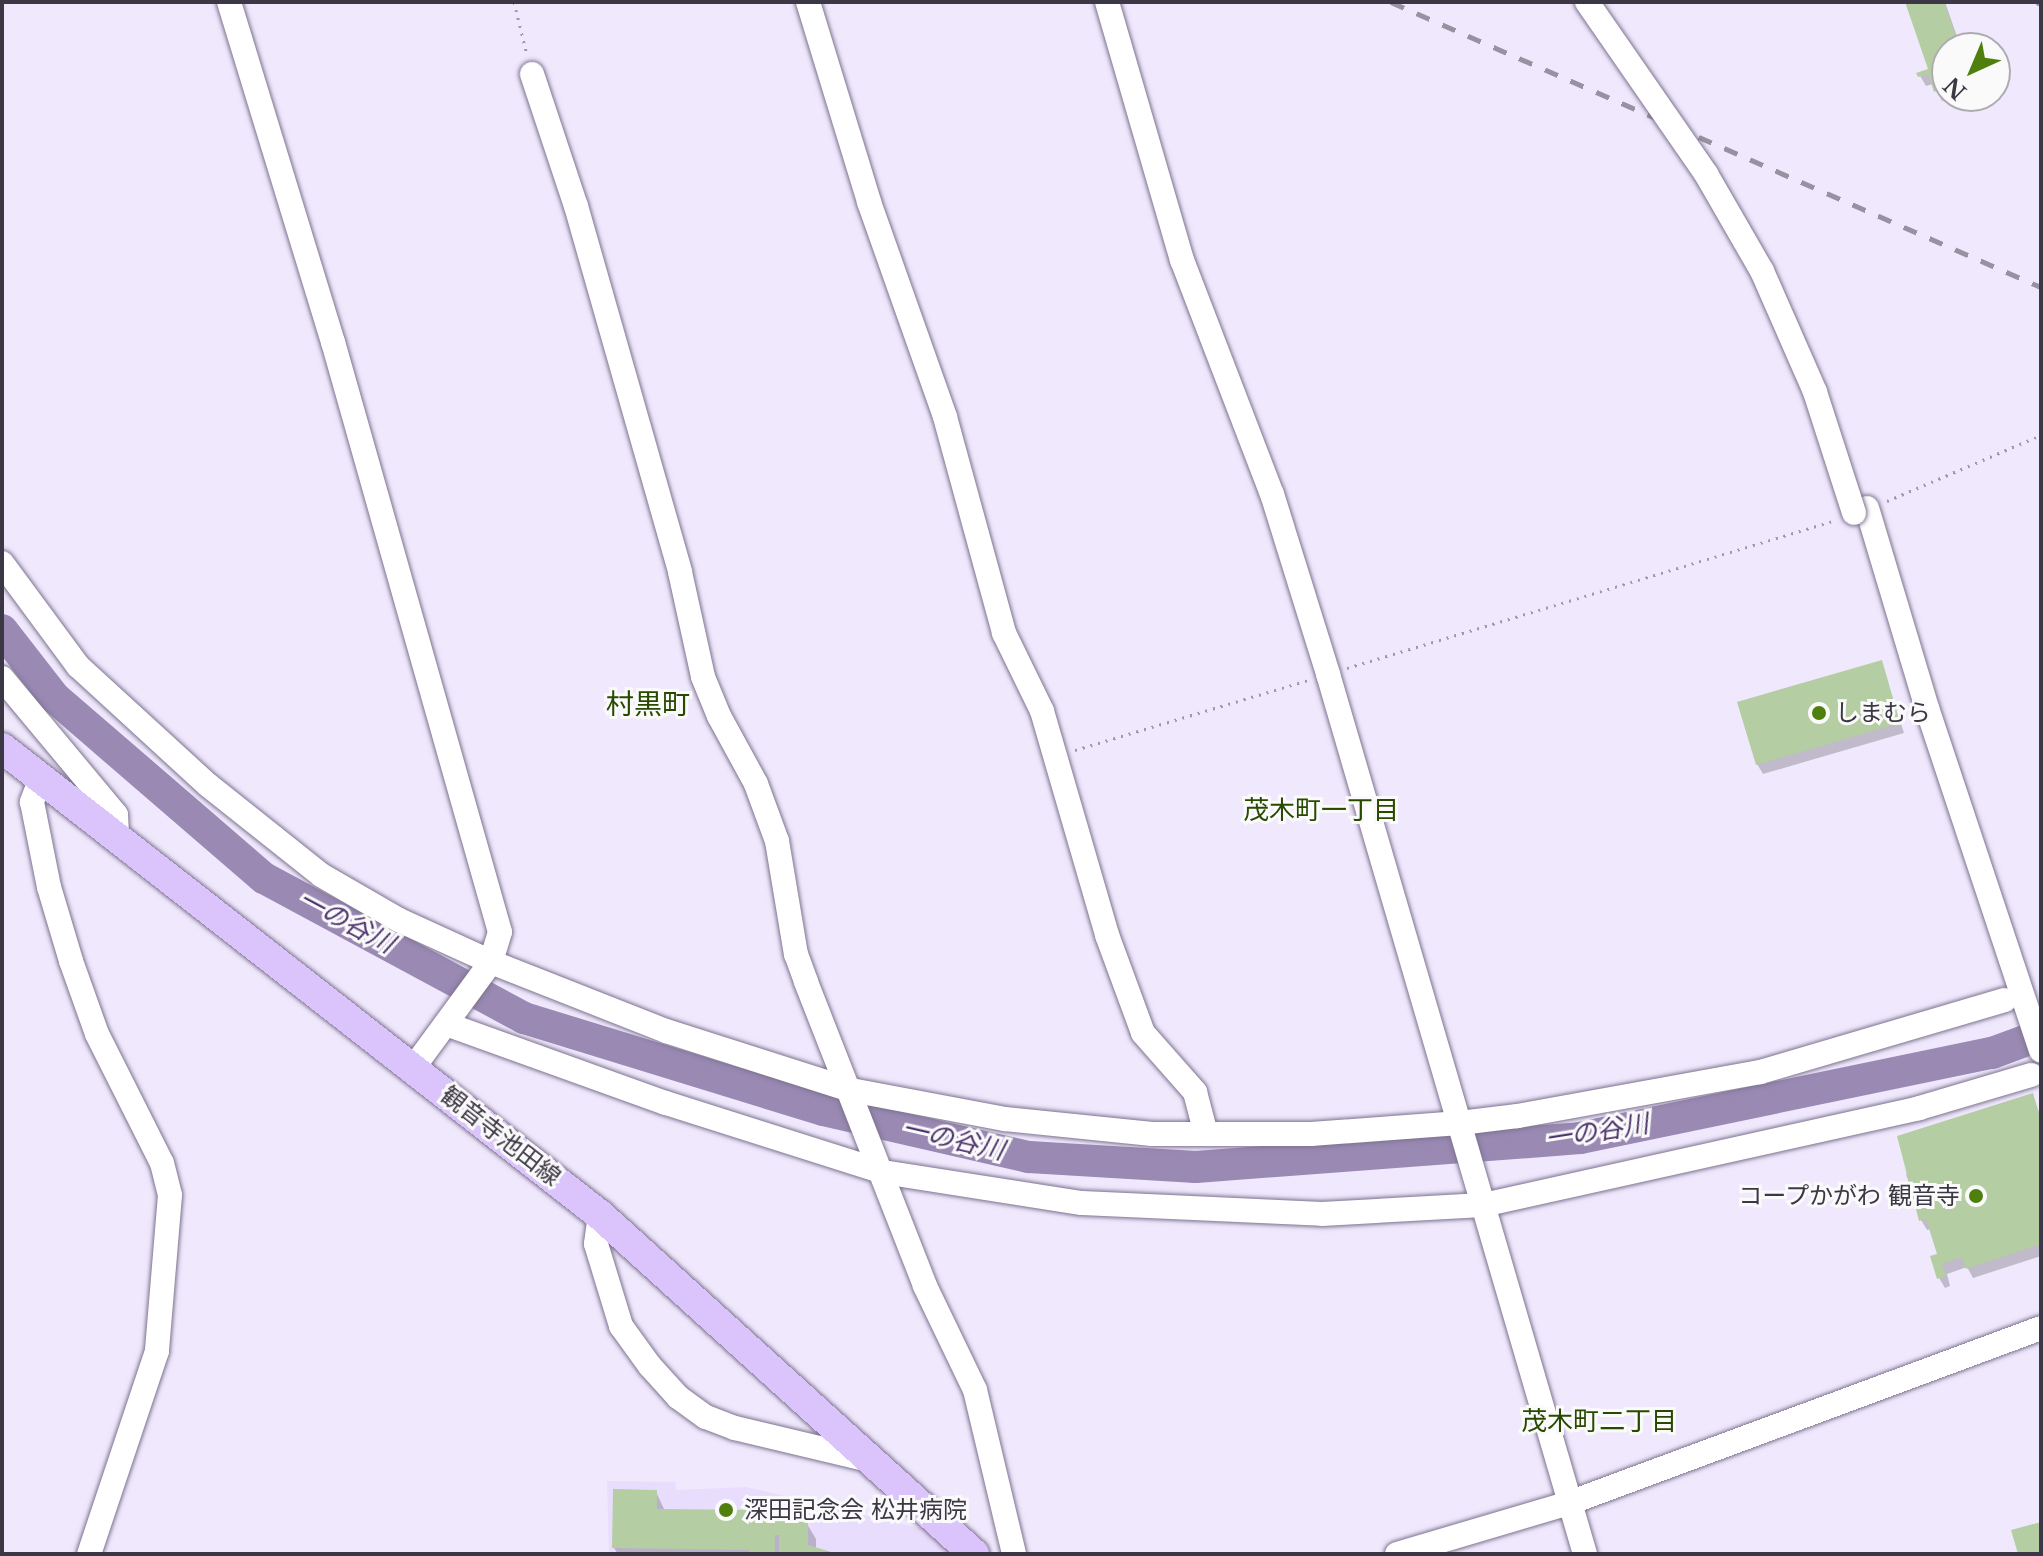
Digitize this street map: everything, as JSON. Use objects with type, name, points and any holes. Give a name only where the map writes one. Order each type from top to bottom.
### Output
[{"type":"main road","name":"観音寺池田線","points":[[2,748],[600,1215],[974,1554]]},
{"type":"street","points":[[229,2],[270,126],[463,793],[500,932],[491,962],[414,1067]]},
{"type":"street","points":[[808,2],[869,202],[945,417],[1004,633],[1042,711],[1107,935],[1143,1033],[1195,1092],[1206,1134]]},
{"type":"street","points":[[1107,2],[1182,260],[1272,494],[1328,674],[1585,1554]]},
{"type":"street","points":[[1587,2],[1706,174]]},
{"type":"street","points":[[1594,2],[1706,174],[1787,323],[1861,511],[1927,708],[2014,998],[2041,1051]]},
{"type":"street","points":[[1606,2],[1734,191],[1779,271],[1830,389],[1861,511]]},
{"type":"street","points":[[532,74],[537,81],[576,206],[672,542],[703,677],[719,716],[756,784],[777,841],[796,954],[925,1286],[975,1390],[1014,1554]]},
{"type":"street","points":[[2,563],[78,666],[208,785],[321,875],[399,920],[491,962],[666,1031],[851,1090],[1005,1119],[1152,1134],[1311,1134],[1460,1123],[1518,1116],[1760,1072],[2014,998]]},
{"type":"street","points":[[2,678],[116,815],[117,837]]},
{"type":"street","points":[[41,778],[32,802],[49,887],[71,961],[97,1034],[162,1163],[170,1195],[157,1351],[89,1554]]},
{"type":"street","points":[[446,1024],[666,1103],[883,1172],[1082,1203],[1322,1214],[1483,1205],[1919,1108],[2031,1075]]},
{"type":"street","points":[[600,1215],[596,1244],[621,1326],[650,1366],[678,1397],[706,1417],[735,1428],[870,1460]]},
{"type":"street","points":[[1397,1554],[1569,1503],[2041,1328]]},
{"type":"path","points":[[514,2],[532,74]]},
{"type":"path","points":[[1056,756],[1861,511],[2041,435]]},
{"type":"shaded area","name":"深田記念会 松井病院","points":[[607,1481],[675,1482],[676,1490],[747,1487],[928,1530],[954,1554],[609,1554]]},
{"type":"building","points":[[1905,2],[1944,2],[1954,32],[1931,32],[1931,83],[1928,74],[1918,77],[1916,73],[1928,69]]},
{"type":"building","name":"しまむら","points":[[1882,660],[1900,723],[1756,765],[1737,702]]},
{"type":"building","name":"コープかがわ 観音寺","points":[[2033,1093],[2041,1120],[2041,1244],[1966,1269],[1962,1257],[1942,1264],[1946,1276],[1937,1279],[1930,1256],[1937,1254],[1926,1219],[1919,1221],[1897,1136]]},
{"type":"building","points":[[613,1489],[657,1490],[657,1509],[767,1510],[767,1521],[808,1522],[808,1545],[838,1554],[779,1554],[779,1535],[775,1535],[775,1554],[749,1554],[749,1550],[612,1548]]},
{"type":"building","points":[[2041,1522],[2041,1554],[2018,1554],[2011,1530]]},
{"type":"waterway","name":"一の谷川","points":[[2,630],[54,697],[264,878],[524,1018],[823,1110],[1029,1157],[1196,1167],[1580,1138],[1992,1053],[2041,1035]]},
{"type":"railway","points":[[1391,2],[2041,287]]},
{"type":"place","name":"しまむら","points":[[1819,713]]},
{"type":"place","name":"コープかがわ 観音寺","points":[[1976,1196]]},
{"type":"place","name":"深田記念会 松井病院","points":[[726,1510]]},
{"type":"district","name":"村黒町","points":[[648,705]]},
{"type":"district","name":"茂木町一丁目","points":[[1321,811]]},
{"type":"district","name":"茂木町二丁目","points":[[1599,1422]]}]
